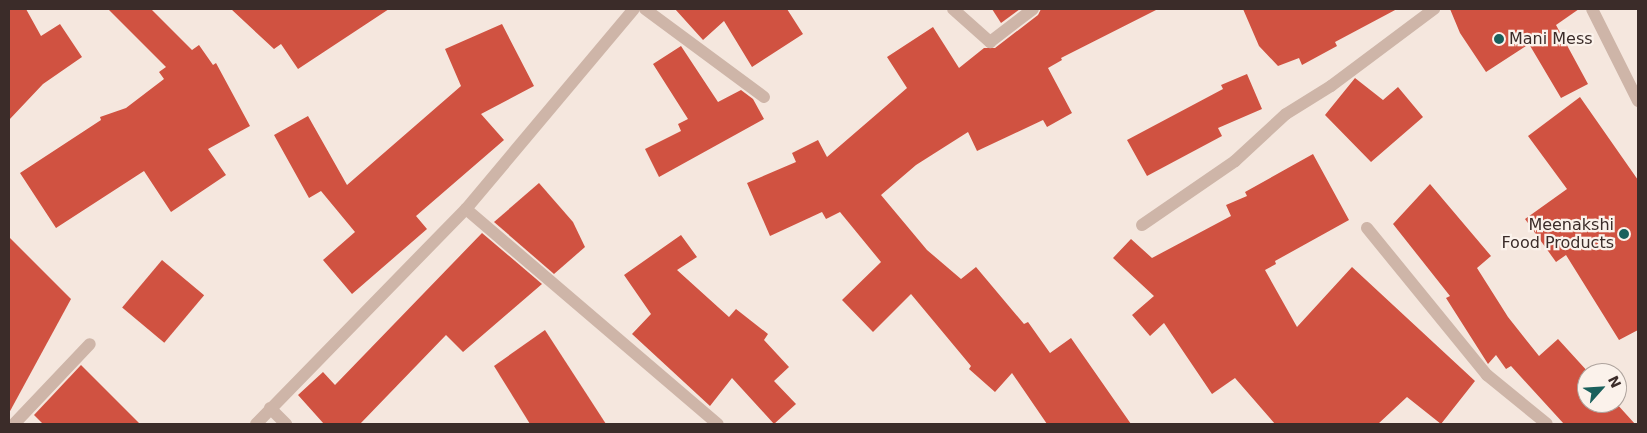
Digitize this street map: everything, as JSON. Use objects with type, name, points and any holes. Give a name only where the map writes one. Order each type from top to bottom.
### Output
[{"type":"street","points":[[256,424],[466,209],[634,9]]},
{"type":"street","points":[[645,9],[764,97]]},
{"type":"street","points":[[953,9],[990,42],[1033,9]]},
{"type":"street","points":[[1142,225],[1235,161],[1286,114],[1331,86],[1434,9]]},
{"type":"street","points":[[1592,9],[1638,100]]},
{"type":"street","points":[[466,209],[718,424]]},
{"type":"street","points":[[1366,228],[1487,375],[1547,424]]},
{"type":"street","points":[[14,424],[90,344]]},
{"type":"street","points":[[270,408],[286,424]]},
{"type":"building","points":[[9,9],[26,9],[41,36],[60,24],[82,57],[43,84],[9,120]]},
{"type":"building","points":[[108,9],[151,9],[192,50],[199,45],[213,65],[216,63],[250,126],[208,149],[226,175],[171,212],[144,171],[56,228],[20,173],[101,120],[100,117],[126,108],[164,79],[159,72],[166,67]]},
{"type":"building","points":[[231,9],[389,9],[298,69],[281,44],[274,49]]},
{"type":"building","points":[[675,9],[787,9],[803,34],[752,67],[724,21],[703,40]]},
{"type":"building","points":[[992,9],[1020,9],[1001,23]]},
{"type":"building","points":[[1041,9],[1158,9],[1061,58],[1062,60],[1048,68],[1072,113],[1047,127],[1043,120],[977,151],[968,132],[916,165],[881,195],[927,250],[961,279],[976,267],[1024,324],[1028,322],[1050,353],[1071,338],[1131,424],[1047,424],[1012,373],[995,392],[969,369],[971,366],[911,294],[873,332],[842,300],[881,262],[840,212],[826,219],[822,212],[770,236],[747,183],[796,162],[792,153],[818,140],[827,157],[907,88],[887,57],[933,27],[959,68],[984,48],[995,48],[1038,15]]},
{"type":"building","points":[[1243,9],[1397,9],[1335,42],[1337,46],[1302,65],[1299,58],[1278,66],[1259,46]]},
{"type":"building","points":[[1450,9],[1579,9],[1556,25],[1588,84],[1561,98],[1529,44],[1486,72],[1460,33]]},
{"type":"building","points":[[502,24],[534,86],[481,114],[504,140],[416,216],[427,229],[352,294],[323,260],[355,232],[321,191],[309,198],[274,135],[308,116],[347,185],[461,86],[445,49]]},
{"type":"building","points":[[681,46],[718,102],[741,90],[753,99],[764,119],[659,177],[645,149],[681,131],[678,124],[688,119],[653,64]]},
{"type":"building","points":[[1247,74],[1262,109],[1218,128],[1222,136],[1147,176],[1127,140],[1223,89],[1221,85]]},
{"type":"building","points":[[1355,78],[1383,100],[1398,87],[1423,117],[1371,162],[1325,115]]},
{"type":"building","points":[[1580,97],[1638,180],[1638,330],[1619,340],[1566,255],[1556,262],[1525,219],[1567,189],[1528,136]]},
{"type":"building","points":[[1313,154],[1349,220],[1275,261],[1276,264],[1265,270],[1297,327],[1352,267],[1475,381],[1441,424],[1407,397],[1378,424],[1275,424],[1235,378],[1212,394],[1164,323],[1150,336],[1132,315],[1154,296],[1113,258],[1131,239],[1152,258],[1231,216],[1226,205],[1247,196],[1245,192]]},
{"type":"building","points":[[539,183],[573,222],[585,247],[554,274],[494,222]]},
{"type":"building","points":[[1430,184],[1491,256],[1477,268],[1508,317],[1539,356],[1558,339],[1580,363],[1577,363],[1577,413],[1625,413],[1635,424],[1564,424],[1511,366],[1506,369],[1496,355],[1488,364],[1446,298],[1450,296],[1393,224]]},
{"type":"building","points":[[482,233],[542,284],[463,352],[446,335],[360,424],[324,424],[298,395],[323,372],[335,385]]},
{"type":"building","points":[[681,235],[697,257],[677,270],[729,317],[736,309],[768,334],[764,340],[789,367],[774,381],[796,404],[774,424],[732,378],[710,406],[632,334],[651,314],[624,275]]},
{"type":"building","points":[[9,237],[71,299],[9,413]]},
{"type":"building","points":[[162,260],[204,295],[164,343],[122,307]]},
{"type":"building","points":[[545,330],[606,424],[530,424],[494,366]]},
{"type":"building","points":[[81,365],[140,424],[43,424],[34,415]]},
{"type":"place","name":"Mani Mess","points":[[1499,39]]},
{"type":"place","name":"Meenakshi Food Products","points":[[1624,234]]}]
